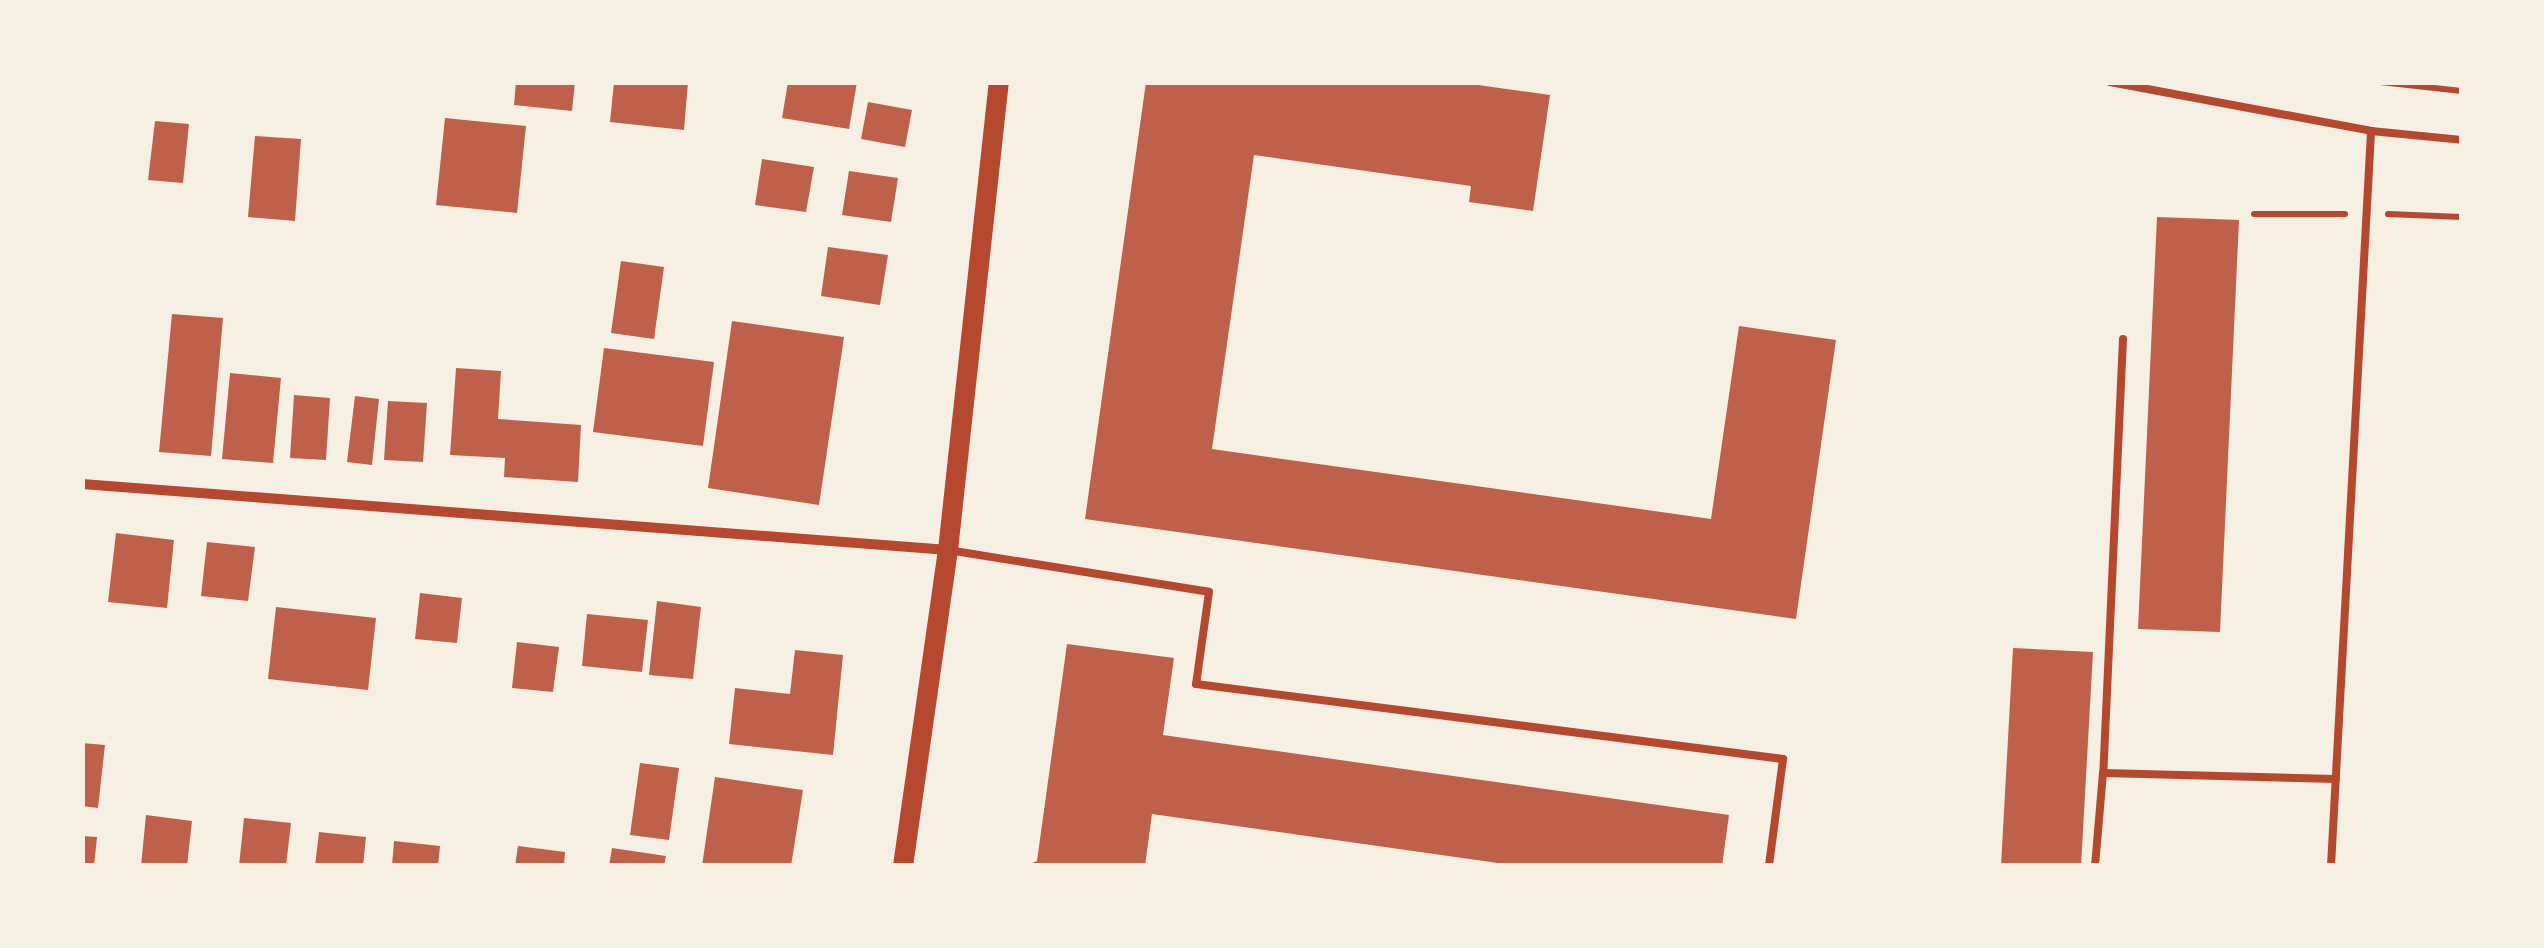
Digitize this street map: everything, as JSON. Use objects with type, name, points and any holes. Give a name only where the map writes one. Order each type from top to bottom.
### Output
[{"type":"main road","points":[[903,866],[948,550],[999,82]]},
{"type":"street","points":[[82,484],[948,550]]},
{"type":"lane","points":[[2110,82],[2371,132],[2462,140]]},
{"type":"lane","points":[[2331,866],[2371,132]]},
{"type":"lane","points":[[2095,866],[2124,338]]},
{"type":"lane","points":[[948,550],[1209,592],[1196,684],[1783,759],[1769,866]]},
{"type":"lane","points":[[2103,772],[2336,779]]},
{"type":"path","points":[[2380,82],[2462,91]]},
{"type":"building","points":[[516,82],[575,82],[572,111],[514,105]]},
{"type":"building","points":[[614,82],[688,82],[684,130],[610,122]]},
{"type":"building","points":[[788,82],[857,82],[849,129],[782,118]]},
{"type":"building","points":[[1146,82],[1457,82],[1550,95],[1533,211],[1469,202],[1471,186],[1254,155],[1212,449],[1711,519],[1739,326],[1836,340],[1796,619],[1085,519]]},
{"type":"building","points":[[868,102],[912,110],[905,147],[861,139]]},
{"type":"building","points":[[445,118],[526,126],[517,213],[436,205]]},
{"type":"building","points":[[155,121],[189,124],[183,183],[148,180]]},
{"type":"building","points":[[255,136],[301,139],[295,221],[248,217]]},
{"type":"building","points":[[762,159],[814,167],[806,212],[755,205]]},
{"type":"building","points":[[849,171],[898,178],[891,222],[842,215]]},
{"type":"building","points":[[2157,217],[2239,220],[2220,632],[2138,629]]},
{"type":"building","points":[[828,247],[888,255],[880,305],[821,296]]},
{"type":"building","points":[[621,261],[664,267],[654,339],[611,333]]},
{"type":"building","points":[[172,314],[223,318],[211,456],[159,452]]},
{"type":"building","points":[[732,321],[844,337],[819,505],[708,488]]},
{"type":"building","points":[[604,348],[714,362],[703,446],[593,432]]},
{"type":"building","points":[[456,368],[501,371],[498,419],[581,425],[578,482],[504,477],[505,458],[450,455]]},
{"type":"building","points":[[230,373],[281,378],[273,463],[222,459]]},
{"type":"building","points":[[294,395],[330,398],[326,460],[290,458]]},
{"type":"building","points":[[355,396],[379,399],[372,465],[347,462]]},
{"type":"building","points":[[388,401],[427,403],[423,462],[384,460]]},
{"type":"building","points":[[116,533],[174,540],[167,608],[108,602]]},
{"type":"building","points":[[207,542],[255,547],[248,601],[201,596]]},
{"type":"building","points":[[420,593],[462,598],[457,643],[415,639]]},
{"type":"building","points":[[657,601],[701,607],[693,679],[649,675]]},
{"type":"building","points":[[276,607],[376,618],[368,690],[268,679]]},
{"type":"building","points":[[587,614],[648,620],[642,672],[582,666]]},
{"type":"building","points":[[517,642],[559,647],[553,692],[512,688]]},
{"type":"building","points":[[1067,644],[1174,658],[1163,735],[1729,815],[1722,866],[1519,866],[1152,814],[1145,866],[1025,866],[1037,861]]},
{"type":"building","points":[[2013,648],[2093,652],[2081,866],[2001,866]]},
{"type":"building","points":[[795,650],[843,655],[833,755],[729,744],[735,688],[790,694]]},
{"type":"building","points":[[82,743],[105,745],[98,808],[82,806]]},
{"type":"building","points":[[640,763],[679,768],[669,840],[630,835]]},
{"type":"building","points":[[715,777],[803,790],[791,866],[702,866]]},
{"type":"building","points":[[146,815],[192,821],[187,866],[141,866]]},
{"type":"building","points":[[244,818],[291,823],[286,866],[239,866]]},
{"type":"building","points":[[319,832],[366,837],[363,866],[315,866]]},
{"type":"building","points":[[82,836],[97,837],[94,866],[82,866]]},
{"type":"building","points":[[394,841],[440,846],[438,866],[392,866]]},
{"type":"building","points":[[518,846],[565,852],[564,866],[515,866]]},
{"type":"building","points":[[612,848],[666,856],[664,866],[609,866]]}]
